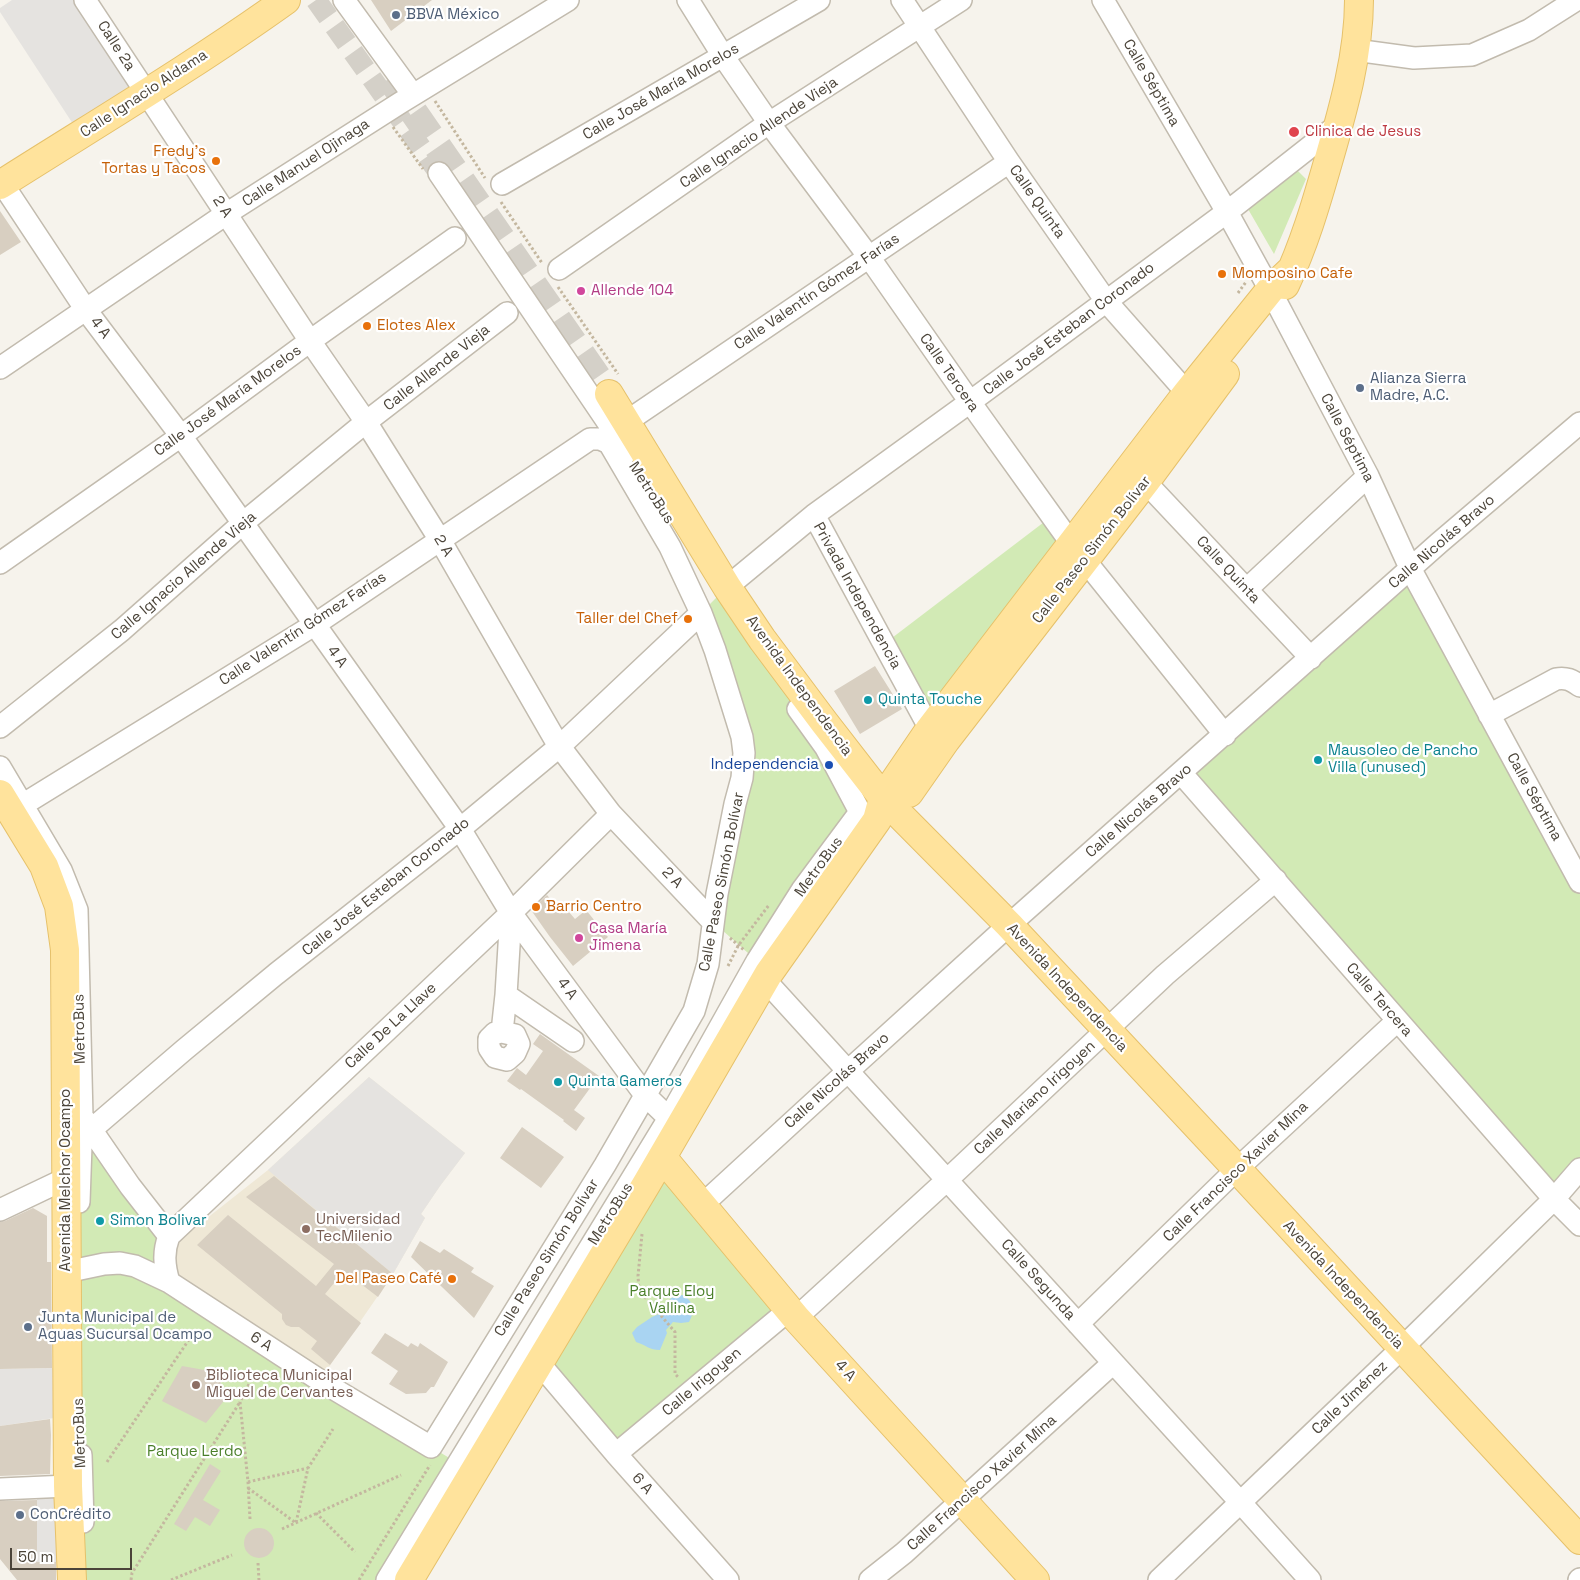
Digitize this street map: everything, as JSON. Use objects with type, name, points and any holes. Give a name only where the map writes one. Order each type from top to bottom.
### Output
[{"type":"main road","name":"Calle Ignacio Aldama","points":[[1,183],[134,97],[253,24],[286,0]]},
{"type":"main road","name":"Calle Paseo Simón Bolívar","points":[[886,810],[930,729],[1078,551],[1273,297],[1293,268],[1311,220],[1339,124],[1355,50],[1360,0]]},
{"type":"main road","name":"Avenida Independencia","points":[[615,386],[626,422],[727,587],[886,810],[1009,926],[1580,1540]]},
{"type":"main road","name":"Calle Paseo Simón Bolívar","points":[[409,1580],[662,1157],[674,1123],[761,971],[886,810],[946,740],[1078,551]]},
{"type":"main road","name":"Avenida Melchor Ocampo","points":[[11,803],[44,866],[59,906],[65,950],[66,1095],[78,1144],[72,1271],[68,1486],[72,1580]]},
{"type":"main road","name":"4 A","points":[[662,1157],[793,1314],[1035,1580]]},
{"type":"street","name":"Calle 2a","points":[[85,0],[134,97]]},
{"type":"street","points":[[344,0],[420,91]]},
{"type":"street","name":"Calle Manuel Ojinaga","points":[[0,368],[226,214],[568,0]]},
{"type":"street","name":"Calle Tercera","points":[[688,0],[723,56],[769,123],[869,257],[970,402],[1078,551],[1225,735]]},
{"type":"street","name":"Calle José María Morelos","points":[[496,188],[819,0]]},
{"type":"street","name":"Calle Quinta","points":[[902,0],[1009,162],[1106,301],[1193,401]]},
{"type":"street","name":"Calle Ignacio Allende Vieja","points":[[554,274],[769,123],[961,0]]},
{"type":"street","name":"Calle Séptima","points":[[1103,0],[1227,212],[1273,297],[1368,476],[1411,570],[1580,882]]},
{"type":"street","points":[[1355,50],[1414,58],[1472,55],[1529,30],[1576,0]]},
{"type":"street","name":"2 A","points":[[134,97],[226,214],[366,422],[440,540],[560,746],[611,814],[713,922]]},
{"type":"street","name":"Calle José Esteban Coronado","points":[[727,587],[814,516],[1227,212],[1339,124]]},
{"type":"street","name":"Calle Valentín Gómez Farías","points":[[626,422],[1009,162]]},
{"type":"street","name":"MetroBus","points":[[439,173],[613,430],[641,480],[716,592],[826,748],[860,812],[802,890],[761,971]]},
{"type":"street","name":"4 A","points":[[1,183],[86,310],[181,436],[460,829],[511,913],[646,1096],[674,1123]]},
{"type":"street","name":"Calle José María Morelos","points":[[0,563],[181,436],[455,238]]},
{"type":"street","name":"Calle Allende Vieja","points":[[366,422],[508,313]]},
{"type":"street","name":"Calle Ignacio Allende Vieja","points":[[0,727],[122,630],[243,523],[366,422]]},
{"type":"street","name":"Calle Nicolás Bravo","points":[[702,1205],[1009,926],[1182,774],[1439,543],[1580,423]]},
{"type":"street","name":"Calle Valentín Gómez Farías","points":[[11,803],[314,625],[590,439]]},
{"type":"street","name":"Calle Paseo Simón Bolívar","points":[[431,1447],[646,1096],[694,1011],[708,964],[719,885],[742,778],[744,752],[742,737],[715,650],[701,613],[670,547],[609,443],[600,439],[590,439]]},
{"type":"street","name":"Calle Quinta","points":[[1138,474],[1311,658]]},
{"type":"street","points":[[1247,590],[1368,476]]},
{"type":"street","name":"Privada Independencia","points":[[814,516],[930,729]]},
{"type":"street","name":"Calle José Esteban Coronado","points":[[0,1210],[276,974],[460,829],[560,746],[701,613]]},
{"type":"street","points":[[1489,715],[1556,679],[1570,680],[1580,686]]},
{"type":"street","name":"MetroBus","points":[[0,767],[11,803],[61,870],[77,910],[78,1144],[72,1271],[77,1342],[85,1580]]},
{"type":"street","name":"Calle Tercera","points":[[1182,774],[1397,1021],[1580,1225]]},
{"type":"street","name":"Calle De La Llave","points":[[169,1236],[511,913],[611,814]]},
{"type":"street","name":"Calle Mariano Irigoyen","points":[[793,1314],[947,1180],[1165,975],[1276,880]]},
{"type":"street","points":[[502,1032],[511,913]]},
{"type":"street","name":"Calle Segunda","points":[[761,971],[848,1071],[1310,1580]]},
{"type":"street","points":[[506,995],[574,1041]]},
{"type":"street","name":"Calle Francisco Xavier Mina","points":[[1078,1324],[1237,1169],[1397,1021]]},
{"type":"street","points":[[66,1095],[78,1144],[130,1186],[169,1236],[164,1254],[164,1265],[169,1282]]},
{"type":"street","name":"MetroBus","points":[[387,1580],[674,1123]]},
{"type":"street","name":"Calle Jiménez","points":[[1159,1580],[1402,1348],[1554,1198],[1580,1169]]},
{"type":"street","name":"6 A","points":[[72,1271],[104,1264],[120,1263],[136,1266],[169,1282],[324,1383],[431,1447]]},
{"type":"street","name":"Calle Irigoyen","points":[[616,1454],[690,1392],[793,1314]]},
{"type":"street","name":"6 A","points":[[538,1363],[728,1580]]},
{"type":"street","name":"Calle Francisco Xavier Mina","points":[[870,1580],[904,1553],[1113,1363]]},
{"type":"street","points":[[0,1489],[68,1486]]},
{"type":"path","points":[[420,91],[496,188],[554,274],[615,386]]},
{"type":"path","points":[[713,922],[761,971]]},
{"type":"path","points":[[642,1230],[638,1276],[639,1290],[675,1332],[675,1374],[690,1392]]},
{"type":"path","points":[[106,1462],[192,1335]]},
{"type":"path","points":[[131,1580],[132,1573],[240,1402],[253,1376]]},
{"type":"path","points":[[240,1402],[250,1519]]},
{"type":"path","points":[[296,1523],[308,1468],[333,1430]]},
{"type":"path","points":[[248,1482],[308,1468]]},
{"type":"path","points":[[282,1529],[401,1475]]},
{"type":"path","points":[[248,1488],[296,1523]]},
{"type":"path","points":[[316,1512],[355,1552]]},
{"type":"path","points":[[171,1580],[232,1555]]},
{"type":"path","points":[[258,1563],[259,1580]]},
{"type":"shaded area","points":[[12,0],[78,0],[136,88],[73,124],[0,12],[0,8]]},
{"type":"shaded area","name":"Universidad TecMilenio","points":[[369,1077],[465,1153],[421,1214],[425,1218],[393,1274],[322,1377],[173,1272],[173,1245],[268,1170]]},
{"type":"shaded area","points":[[369,1077],[465,1153],[421,1214],[425,1218],[393,1274],[268,1170]]},
{"type":"shaded area","points":[[56,1368],[54,1418],[0,1426],[0,1369]]},
{"type":"shaded area","points":[[37,1491],[58,1491],[59,1562],[37,1562]]},
{"type":"green space","points":[[1295,168],[1306,179],[1274,254],[1248,209]]},
{"type":"green space","points":[[1052,516],[1071,543],[930,729],[884,644]]},
{"type":"green space","points":[[1411,570],[1580,873],[1580,1169],[1554,1199],[1182,774]]},
{"type":"green space","points":[[727,587],[883,798],[757,961],[713,922],[742,778],[701,613]]},
{"type":"green space","name":"Parque Lerdo","points":[[92,1129],[169,1236],[164,1265],[298,1366],[474,1473],[409,1580],[72,1580],[67,1156]]},
{"type":"green space","name":"Parque Eloy Vallina","points":[[662,1157],[789,1310],[616,1454],[539,1363]]},
{"type":"water","points":[[682,1295],[689,1300],[693,1310],[689,1322],[673,1322],[666,1330],[667,1333],[660,1350],[636,1342],[632,1333],[637,1327],[664,1312],[671,1298]]},
{"type":"building","name":"BBVA México","points":[[371,0],[432,0],[391,31]]},
{"type":"building","points":[[0,211],[21,242],[0,255]]},
{"type":"building","name":"Quinta Touche","points":[[875,666],[902,709],[860,734],[834,691]]},
{"type":"building","name":"Casa María Jimena","points":[[547,895],[559,909],[563,905],[575,919],[586,910],[608,937],[573,966],[531,910]]},
{"type":"building","name":"Quinta Gameros","points":[[540,1034],[599,1076],[574,1110],[585,1118],[576,1131],[564,1120],[507,1081],[517,1068],[526,1075],[543,1051],[533,1044]]},
{"type":"building","points":[[522,1127],[564,1157],[541,1188],[500,1158]]},
{"type":"building","points":[[274,1176],[393,1274],[378,1297],[344,1271],[325,1294],[361,1323],[330,1365],[311,1349],[317,1341],[299,1327],[286,1325],[282,1319],[282,1314],[197,1245],[228,1215],[316,1286],[334,1264],[246,1197]]},
{"type":"building","name":"Junta Municipal de Aguas Sucursal Ocampo","points":[[33,1208],[47,1216],[47,1262],[51,1262],[52,1368],[0,1369],[0,1222]]},
{"type":"building","name":"Del Paseo Café","points":[[420,1241],[440,1253],[444,1249],[474,1268],[471,1272],[494,1286],[474,1318],[411,1257]]},
{"type":"building","points":[[385,1333],[408,1347],[411,1343],[418,1347],[420,1343],[448,1362],[434,1387],[431,1387],[426,1393],[406,1394],[389,1384],[398,1371],[371,1353]]},
{"type":"building","name":"Biblioteca Municipal Miguel de Cervantes","points":[[182,1366],[216,1372],[227,1397],[206,1423],[162,1401]]},
{"type":"building","points":[[50,1419],[50,1474],[0,1476],[0,1426]]},
{"type":"building","points":[[210,1464],[221,1471],[203,1500],[220,1510],[210,1526],[195,1517],[186,1531],[174,1524]]},
{"type":"building","points":[[37,1500],[37,1562],[56,1562],[56,1580],[17,1580],[0,1559],[0,1501]]},
{"type":"building","points":[[259,1528],[270,1532],[274,1543],[270,1554],[259,1558],[248,1554],[244,1543],[248,1532]]},
{"type":"tunnel","points":[[316,0],[439,173]]},
{"type":"tunnel","points":[[390,78],[609,394]]},
{"type":"place","name":"BBVA México","points":[[396,15]]},
{"type":"place","name":"Clinica de Jesus","points":[[1294,132]]},
{"type":"place","name":"Fredy's Tortas y Tacos","points":[[216,161]]},
{"type":"place","name":"Momposino Cafe","points":[[1222,274]]},
{"type":"place","name":"Allende 104","points":[[581,291]]},
{"type":"place","name":"Elotes Alex","points":[[367,326]]},
{"type":"place","name":"Alianza Sierra Madre, A.C.","points":[[1360,388]]},
{"type":"place","name":"Taller del Chef","points":[[688,619]]},
{"type":"place","name":"Quinta Touche","points":[[868,700]]},
{"type":"place","name":"Mausoleo de Pancho Villa (unused)","points":[[1318,760]]},
{"type":"place","name":"Independencia","points":[[829,765]]},
{"type":"place","name":"Barrio Centro","points":[[536,907]]},
{"type":"place","name":"Casa María Jimena","points":[[579,938]]},
{"type":"place","name":"Quinta Gameros","points":[[558,1082]]},
{"type":"place","name":"Simon Bolivar","points":[[100,1221]]},
{"type":"place","name":"Universidad TecMilenio","points":[[306,1229]]},
{"type":"place","name":"Del Paseo Café","points":[[452,1279]]},
{"type":"place","name":"Junta Municipal de Aguas Sucursal Ocampo","points":[[28,1327]]},
{"type":"place","name":"Biblioteca Municipal Miguel de Cervantes","points":[[196,1385]]},
{"type":"place","name":"ConCrédito","points":[[20,1515]]}]
